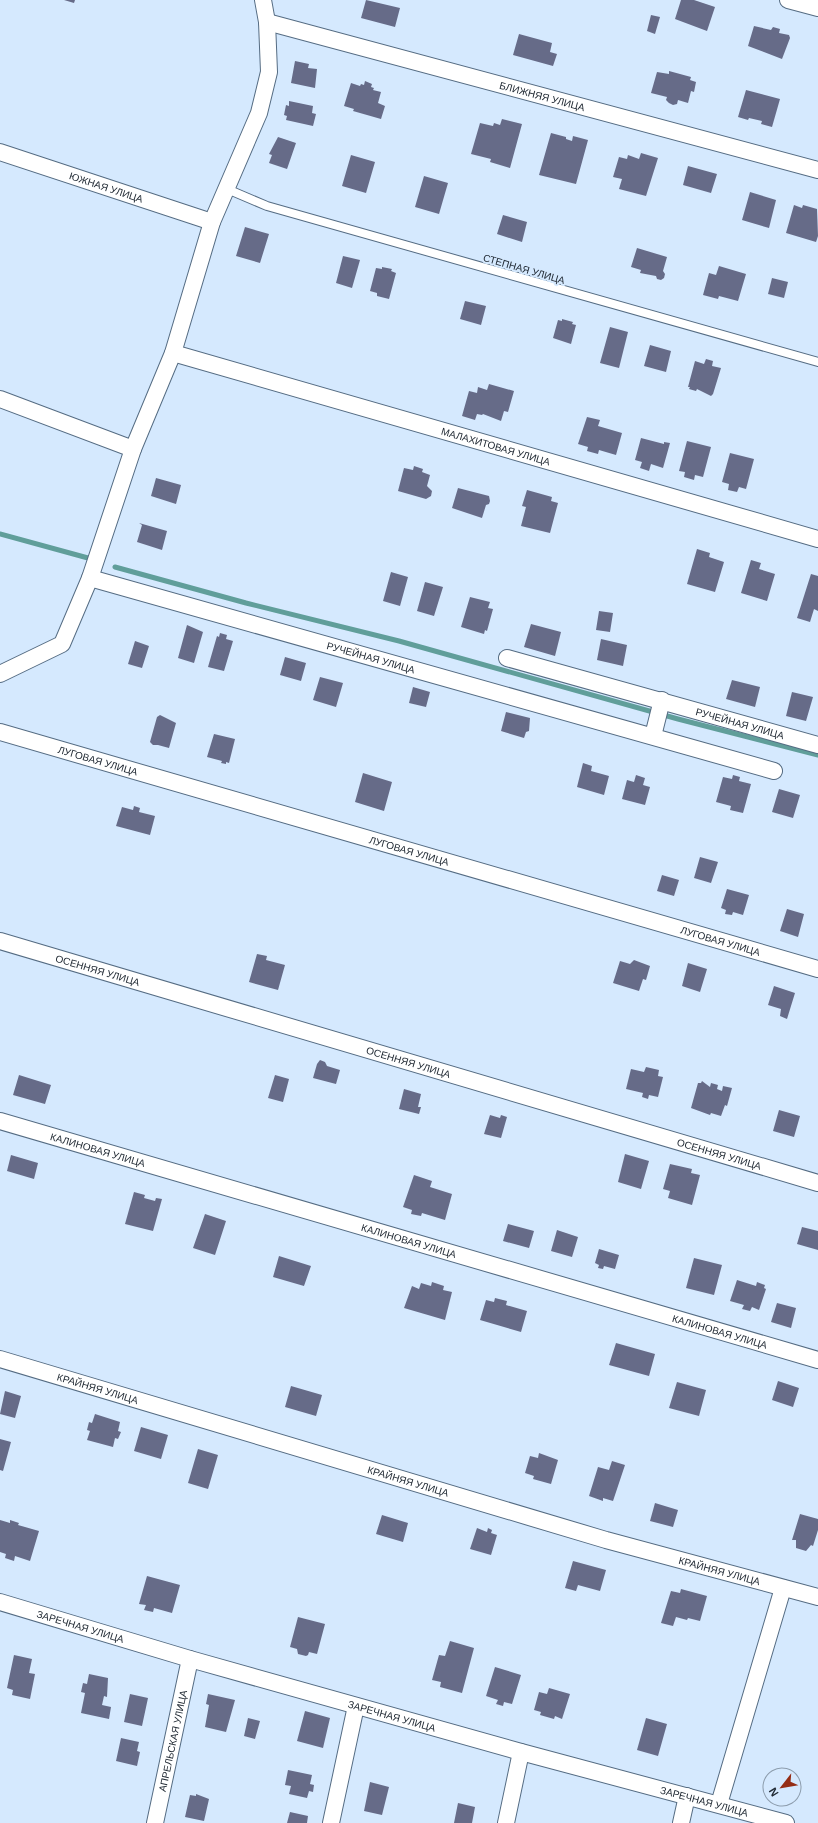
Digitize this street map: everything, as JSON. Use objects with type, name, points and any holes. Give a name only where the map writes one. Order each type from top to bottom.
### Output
[{"type":"street","points":[[0,674],[62,644],[90,578],[133,449],[173,353],[212,222],[259,113],[269,72],[267,22],[263,0]]},
{"type":"street","points":[[788,0],[818,8]]},
{"type":"street","name":"БЛИЖНЯЯ УЛИЦА","points":[[267,22],[818,170]]},
{"type":"street","name":"ЮЖНАЯ УЛИЦА","points":[[0,152],[212,222]]},
{"type":"street","name":"МАЛАХИТОВАЯ УЛИЦА","points":[[173,353],[818,539]]},
{"type":"street","points":[[0,399],[133,449]]},
{"type":"street","name":"РУЧЕЙНАЯ УЛИЦА","points":[[90,578],[774,771]]},
{"type":"street","name":"РУЧЕЙНАЯ УЛИЦА","points":[[506,658],[818,744]]},
{"type":"street","points":[[652,736],[662,700]]},
{"type":"street","name":"ЛУГОВАЯ УЛИЦА","points":[[0,732],[818,969]]},
{"type":"street","name":"ОСЕННЯЯ УЛИЦА","points":[[0,941],[818,1182]]},
{"type":"street","name":"КАЛИНОВАЯ УЛИЦА","points":[[0,1120],[818,1360]]},
{"type":"street","name":"КРАЙНЯЯ УЛИЦА","points":[[0,1359],[599,1538],[818,1597]]},
{"type":"street","points":[[719,1804],[783,1588]]},
{"type":"street","name":"ЗАРЕЧНАЯ УЛИЦА","points":[[0,1602],[190,1659],[356,1706],[786,1823]]},
{"type":"street","name":"АПРЕЛЬСКАЯ УЛИЦА","points":[[155,1823],[190,1659]]},
{"type":"street","points":[[331,1823],[356,1706]]},
{"type":"street","points":[[506,1823],[521,1752]]},
{"type":"street","points":[[682,1823],[687,1796]]},
{"type":"lane","name":"СТЕПНАЯ УЛИЦА","points":[[227,189],[267,206],[818,362]]},
{"type":"building","points":[[64,0],[75,0],[74,3]]},
{"type":"building","points":[[366,0],[400,8],[395,27],[361,18]]},
{"type":"building","points":[[681,0],[694,0],[715,7],[707,31],[675,19]]},
{"type":"building","points":[[651,15],[660,17],[655,34],[647,31]]},
{"type":"building","points":[[754,26],[771,30],[773,27],[780,29],[779,33],[789,35],[790,38],[782,59],[748,46]]},
{"type":"building","points":[[519,34],[552,43],[550,52],[557,54],[553,66],[513,55]]},
{"type":"building","points":[[295,61],[309,64],[308,68],[317,69],[315,88],[291,83]]},
{"type":"building","points":[[669,71],[691,77],[690,80],[696,82],[694,92],[691,91],[688,103],[678,100],[677,104],[673,105],[666,100],[667,97],[651,93],[657,72],[669,74]]},
{"type":"building","points":[[365,81],[372,84],[371,87],[374,88],[373,90],[381,92],[378,103],[385,106],[381,119],[353,111],[354,109],[344,106],[351,83],[360,86],[361,84],[364,85]]},
{"type":"building","points":[[746,90],[780,99],[772,127],[761,124],[762,121],[749,118],[748,120],[738,117]]},
{"type":"building","points":[[289,101],[313,106],[312,113],[316,114],[313,126],[286,120],[287,116],[284,115],[286,105],[289,106]]},
{"type":"building","points":[[502,119],[522,124],[510,168],[490,162],[491,159],[471,154],[480,123],[493,126],[494,123],[500,125]]},
{"type":"building","points":[[551,133],[566,137],[566,139],[572,141],[573,136],[588,140],[576,184],[539,175]]},
{"type":"building","points":[[278,137],[296,143],[287,169],[269,163],[272,155],[269,154]]},
{"type":"building","points":[[641,153],[658,158],[646,196],[619,189],[622,179],[613,177],[619,157],[627,159],[628,155],[639,159]]},
{"type":"building","points":[[351,155],[375,162],[366,193],[342,186]]},
{"type":"building","points":[[688,166],[717,174],[711,193],[683,185]]},
{"type":"building","points":[[424,176],[448,183],[439,214],[415,207]]},
{"type":"building","points":[[750,192],[776,200],[769,228],[742,220]]},
{"type":"building","points":[[794,205],[802,208],[803,205],[817,209],[818,236],[816,242],[786,233]]},
{"type":"building","points":[[503,215],[527,222],[522,242],[497,234]]},
{"type":"building","points":[[245,227],[269,234],[260,263],[236,256]]},
{"type":"building","points":[[637,248],[667,257],[663,271],[665,274],[664,278],[661,280],[657,279],[656,276],[640,273],[641,270],[631,267]]},
{"type":"building","points":[[343,256],[360,260],[352,288],[336,283]]},
{"type":"building","points":[[719,266],[746,274],[738,301],[719,296],[718,299],[703,295],[709,273],[716,275]]},
{"type":"building","points":[[382,267],[392,269],[391,271],[396,273],[389,299],[377,296],[377,293],[370,291],[376,268],[382,269]]},
{"type":"building","points":[[772,278],[788,282],[784,298],[768,294]]},
{"type":"building","points":[[465,301],[486,306],[481,325],[460,319]]},
{"type":"building","points":[[562,319],[573,322],[572,324],[576,325],[571,344],[553,338],[558,320],[562,321]]},
{"type":"building","points":[[610,327],[628,332],[619,368],[600,363]]},
{"type":"building","points":[[650,345],[671,351],[666,372],[644,366]]},
{"type":"building","points":[[706,359],[713,361],[712,366],[721,368],[713,394],[711,396],[697,389],[696,391],[689,389],[690,387],[688,387],[695,361],[704,364]]},
{"type":"building","points":[[489,384],[514,391],[508,412],[504,411],[501,421],[483,414],[477,414],[475,420],[462,416],[469,391],[477,393],[478,387],[487,390]]},
{"type":"building","points":[[587,417],[600,420],[598,426],[622,433],[616,455],[599,450],[598,454],[587,451],[588,447],[578,444]]},
{"type":"building","points":[[641,438],[664,444],[664,442],[670,443],[663,468],[651,464],[649,471],[640,468],[642,462],[635,460]]},
{"type":"building","points":[[687,441],[711,447],[703,477],[695,475],[694,480],[684,477],[685,472],[679,471]]},
{"type":"building","points":[[730,453],[754,459],[746,489],[739,487],[737,492],[728,490],[729,484],[722,482]]},
{"type":"building","points":[[414,466],[423,469],[422,472],[430,475],[427,486],[432,491],[431,496],[426,499],[398,491],[404,468],[413,470]]},
{"type":"building","points":[[156,478],[181,485],[176,504],[151,496]]},
{"type":"building","points":[[458,488],[489,496],[490,501],[489,504],[486,505],[482,518],[452,508]]},
{"type":"building","points":[[527,490],[552,497],[551,501],[558,503],[550,533],[521,526],[526,507],[522,506]]},
{"type":"building","points":[[139,523],[167,531],[162,550],[137,542],[142,525]]},
{"type":"building","points":[[697,549],[710,553],[709,557],[724,562],[715,592],[687,584]]},
{"type":"building","points":[[751,560],[761,563],[759,569],[775,574],[767,601],[741,593]]},
{"type":"building","points":[[391,572],[408,577],[400,606],[383,601]]},
{"type":"building","points":[[811,574],[818,576],[818,611],[814,609],[810,622],[797,618]]},
{"type":"building","points":[[425,582],[443,587],[434,616],[417,611]]},
{"type":"building","points":[[470,597],[490,602],[488,608],[493,609],[487,631],[485,630],[484,634],[461,627]]},
{"type":"building","points":[[599,611],[613,613],[610,632],[596,630]]},
{"type":"building","points":[[531,624],[561,632],[555,656],[524,647]]},
{"type":"building","points":[[187,625],[203,632],[194,663],[178,658]]},
{"type":"building","points":[[220,633],[227,635],[226,639],[233,641],[224,671],[208,667],[217,636],[219,637]]},
{"type":"building","points":[[601,639],[627,645],[623,666],[597,660]]},
{"type":"building","points":[[135,641],[149,646],[142,668],[128,664]]},
{"type":"building","points":[[285,657],[306,663],[301,681],[280,675]]},
{"type":"building","points":[[320,677],[343,683],[336,707],[313,700]]},
{"type":"building","points":[[732,680],[760,687],[755,707],[726,699]]},
{"type":"building","points":[[413,687],[430,692],[426,707],[409,703]]},
{"type":"building","points":[[792,692],[813,697],[806,721],[786,716]]},
{"type":"building","points":[[506,712],[530,718],[529,731],[526,732],[524,738],[501,731]]},
{"type":"building","points":[[160,715],[176,723],[169,748],[153,745],[150,742],[157,717]]},
{"type":"building","points":[[214,734],[235,739],[229,763],[221,763],[222,761],[207,757]]},
{"type":"building","points":[[583,763],[592,766],[591,771],[609,776],[604,795],[577,787]]},
{"type":"building","points":[[363,773],[392,782],[384,811],[355,802]]},
{"type":"building","points":[[636,775],[645,778],[643,785],[650,787],[645,805],[622,799],[627,780],[634,782]]},
{"type":"building","points":[[733,775],[740,777],[739,781],[751,784],[743,813],[730,810],[731,806],[716,802],[723,777],[732,779]]},
{"type":"building","points":[[779,789],[800,795],[793,818],[772,812]]},
{"type":"building","points":[[134,806],[140,808],[139,812],[155,816],[150,835],[116,826],[122,807],[133,810]]},
{"type":"building","points":[[700,857],[718,862],[711,883],[694,878]]},
{"type":"building","points":[[662,875],[679,880],[674,896],[657,891]]},
{"type":"building","points":[[727,889],[749,895],[743,915],[733,912],[732,915],[725,914],[726,910],[721,908]]},
{"type":"building","points":[[787,909],[804,914],[798,937],[780,931]]},
{"type":"building","points":[[257,954],[267,956],[266,960],[285,965],[278,990],[249,982]]},
{"type":"building","points":[[634,960],[650,966],[646,980],[643,979],[639,991],[613,983],[620,961],[630,964]]},
{"type":"building","points":[[688,963],[707,969],[700,992],[682,986]]},
{"type":"building","points":[[774,986],[795,993],[787,1019],[780,1016],[781,1009],[768,1005]]},
{"type":"building","points":[[320,1060],[325,1062],[327,1066],[340,1070],[336,1084],[313,1078],[317,1064]]},
{"type":"building","points":[[646,1067],[659,1070],[658,1076],[663,1077],[658,1097],[649,1095],[648,1099],[642,1097],[643,1093],[626,1089],[631,1069],[644,1072]]},
{"type":"building","points":[[19,1075],[51,1085],[45,1104],[13,1095]]},
{"type":"building","points":[[275,1075],[289,1079],[283,1102],[268,1098]]},
{"type":"building","points":[[702,1081],[710,1087],[711,1083],[718,1085],[717,1089],[722,1091],[723,1086],[732,1088],[727,1106],[725,1105],[721,1116],[711,1113],[710,1115],[691,1108],[698,1083],[701,1083]]},
{"type":"building","points":[[404,1089],[421,1094],[418,1107],[421,1107],[419,1114],[399,1109]]},
{"type":"building","points":[[779,1110],[800,1116],[794,1137],[773,1131]]},
{"type":"building","points":[[490,1115],[500,1118],[501,1115],[507,1117],[501,1138],[484,1134]]},
{"type":"building","points":[[625,1154],[649,1161],[641,1189],[618,1182]]},
{"type":"building","points":[[11,1155],[38,1163],[34,1179],[7,1171]]},
{"type":"building","points":[[670,1164],[692,1169],[691,1173],[700,1175],[692,1205],[668,1198],[670,1191],[663,1189]]},
{"type":"building","points":[[414,1175],[432,1181],[430,1187],[452,1194],[445,1220],[422,1213],[421,1216],[411,1214],[412,1210],[403,1207]]},
{"type":"building","points":[[134,1192],[145,1195],[144,1198],[155,1201],[156,1198],[162,1199],[153,1231],[125,1224]]},
{"type":"building","points":[[205,1214],[226,1221],[215,1255],[193,1248]]},
{"type":"building","points":[[508,1224],[534,1231],[529,1248],[503,1241]]},
{"type":"building","points":[[802,1227],[818,1231],[818,1250],[797,1244]]},
{"type":"building","points":[[557,1230],[578,1237],[572,1257],[551,1251]]},
{"type":"building","points":[[599,1249],[619,1255],[615,1269],[604,1266],[603,1269],[598,1268],[599,1265],[595,1263]]},
{"type":"building","points":[[279,1256],[311,1266],[304,1286],[273,1277]]},
{"type":"building","points":[[694,1258],[722,1265],[714,1295],[686,1288]]},
{"type":"building","points":[[737,1280],[756,1286],[757,1282],[765,1285],[764,1288],[766,1289],[759,1310],[752,1307],[750,1311],[742,1309],[744,1305],[730,1301]]},
{"type":"building","points":[[432,1282],[444,1286],[443,1290],[452,1292],[445,1320],[404,1308],[412,1286],[419,1289],[421,1283],[431,1286]]},
{"type":"building","points":[[495,1298],[507,1301],[506,1305],[527,1311],[521,1332],[480,1320],[486,1300],[494,1302]]},
{"type":"building","points":[[777,1303],[796,1308],[791,1328],[771,1322]]},
{"type":"building","points":[[616,1343],[655,1354],[649,1376],[609,1365]]},
{"type":"building","points":[[778,1381],[799,1388],[793,1407],[772,1400]]},
{"type":"building","points":[[677,1382],[706,1390],[699,1416],[669,1408]]},
{"type":"building","points":[[291,1386],[322,1395],[316,1416],[285,1407]]},
{"type":"building","points":[[5,1391],[21,1396],[15,1418],[0,1414]]},
{"type":"building","points":[[95,1414],[120,1422],[118,1431],[121,1432],[118,1439],[115,1438],[113,1447],[87,1440],[90,1431],[87,1430],[89,1422],[92,1423]]},
{"type":"building","points":[[141,1427],[168,1435],[161,1459],[134,1451]]},
{"type":"building","points":[[0,1439],[11,1442],[3,1471],[0,1470]]},
{"type":"building","points":[[198,1449],[218,1455],[208,1489],[188,1483]]},
{"type":"building","points":[[539,1453],[558,1460],[551,1484],[533,1479],[534,1476],[525,1473],[530,1456],[538,1458]]},
{"type":"building","points":[[612,1461],[625,1465],[613,1501],[603,1498],[603,1501],[589,1496],[598,1467],[609,1470]]},
{"type":"building","points":[[655,1503],[678,1510],[673,1527],[650,1521]]},
{"type":"building","points":[[800,1514],[818,1519],[818,1530],[813,1546],[811,1545],[806,1551],[796,1548],[796,1540],[792,1540]]},
{"type":"building","points":[[382,1515],[408,1523],[403,1542],[376,1534]]},
{"type":"building","points":[[0,1520],[10,1523],[10,1520],[19,1523],[18,1525],[39,1531],[30,1561],[15,1556],[14,1561],[5,1558],[6,1554],[0,1552]]},
{"type":"building","points":[[477,1528],[487,1532],[488,1528],[492,1530],[491,1533],[497,1535],[491,1555],[470,1549]]},
{"type":"building","points":[[573,1561],[606,1570],[600,1591],[578,1585],[576,1591],[565,1588]]},
{"type":"building","points":[[147,1576],[180,1585],[172,1613],[154,1608],[153,1612],[144,1610],[146,1605],[139,1604]]},
{"type":"building","points":[[681,1589],[707,1596],[700,1621],[676,1617],[673,1626],[661,1623],[671,1591],[680,1593]]},
{"type":"building","points":[[298,1617],[325,1624],[317,1654],[309,1652],[306,1656],[298,1654],[297,1649],[290,1647]]},
{"type":"building","points":[[450,1641],[474,1648],[462,1693],[440,1687],[441,1682],[432,1680],[439,1655],[445,1656]]},
{"type":"building","points":[[14,1655],[32,1659],[29,1673],[35,1674],[30,1699],[12,1695],[13,1690],[7,1688]]},
{"type":"building","points":[[495,1667],[521,1675],[512,1704],[504,1702],[503,1706],[496,1704],[498,1700],[486,1696]]},
{"type":"building","points":[[89,1674],[108,1678],[107,1697],[104,1696],[102,1705],[111,1707],[109,1719],[81,1713],[85,1693],[81,1692],[83,1683],[87,1684]]},
{"type":"building","points":[[549,1688],[570,1694],[562,1719],[555,1716],[554,1719],[540,1715],[541,1712],[534,1710],[539,1692],[547,1694]]},
{"type":"building","points":[[130,1694],[148,1698],[142,1726],[124,1722]]},
{"type":"building","points":[[208,1694],[235,1700],[226,1732],[205,1727],[209,1705],[206,1704]]},
{"type":"building","points":[[305,1711],[330,1718],[323,1748],[297,1741]]},
{"type":"building","points":[[248,1718],[260,1721],[255,1739],[244,1736]]},
{"type":"building","points":[[646,1718],[667,1724],[658,1756],[637,1750]]},
{"type":"building","points":[[121,1738],[139,1742],[137,1751],[140,1752],[137,1766],[116,1761]]},
{"type":"building","points":[[288,1770],[312,1775],[310,1784],[314,1785],[313,1792],[309,1791],[307,1798],[289,1794],[291,1786],[285,1785]]},
{"type":"building","points":[[370,1782],[389,1787],[382,1815],[364,1811]]},
{"type":"building","points":[[196,1794],[209,1799],[204,1821],[185,1817],[190,1795],[196,1796]]},
{"type":"building","points":[[458,1803],[475,1807],[472,1823],[454,1823]]},
{"type":"building","points":[[290,1812],[308,1816],[307,1823],[287,1823]]},
{"type":"waterway","points":[[0,534],[88,558]]},
{"type":"waterway","points":[[115,567],[246,603],[399,641],[678,719],[818,755]]}]
